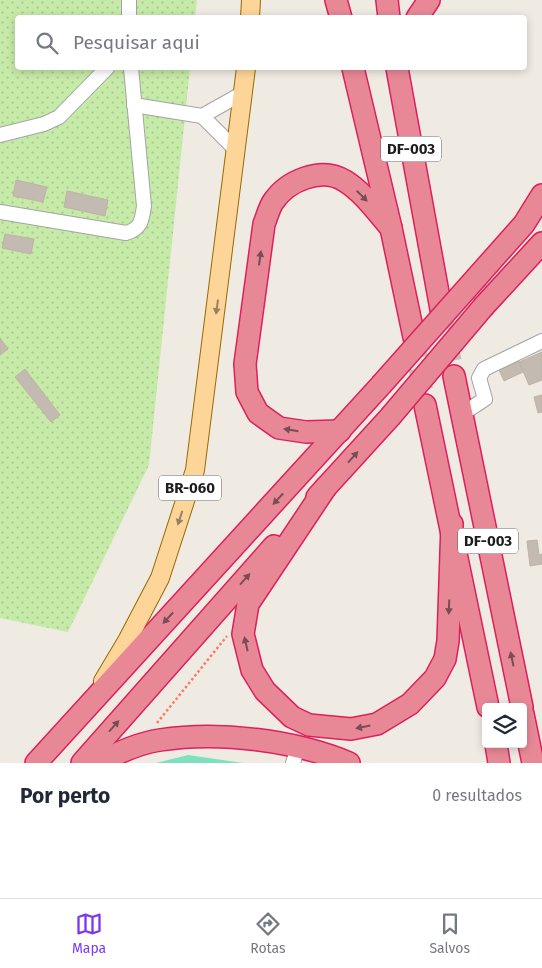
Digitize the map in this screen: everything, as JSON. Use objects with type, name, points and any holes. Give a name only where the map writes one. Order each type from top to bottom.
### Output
[{"type":"highway","points":[[336,0],[340,15]]},
{"type":"highway","points":[[387,0],[389,15]]},
{"type":"highway","points":[[419,15],[429,0]]},
{"type":"highway","name":"DF-003","points":[[353,70],[391,228],[414,337]]},
{"type":"highway","name":"DF-003","points":[[400,73],[441,309]]},
{"type":"highway","points":[[340,431],[306,432],[279,428],[258,413],[247,392],[245,364],[264,224],[273,202],[287,186],[305,178],[325,175],[343,180],[349,184],[391,228]]},
{"type":"highway","name":"BR-060","points":[[36,763],[381,385],[524,224],[542,195]]},
{"type":"highway","points":[[82,763],[390,417],[484,306],[542,243]]},
{"type":"highway","name":"DF-003","points":[[454,376],[521,703]]},
{"type":"highway","name":"DF-003","points":[[425,405],[452,524],[487,703]]},
{"type":"highway","points":[[326,487],[248,604],[243,634],[252,670],[265,691],[292,717],[309,725],[351,729],[377,724],[410,704],[435,678],[445,659],[448,641],[452,524]]},
{"type":"highway","points":[[527,734],[533,763]]},
{"type":"highway","points":[[99,763],[158,740],[195,736],[265,741],[295,755],[349,763]]},
{"type":"highway","points":[[497,748],[499,763]]},
{"type":"main road","points":[[250,15],[251,0]]},
{"type":"main road","name":"BR-060","points":[[94,699],[160,578],[196,470],[246,70]]},
{"type":"street","points":[[129,0],[129,15]]},
{"type":"street","points":[[0,135],[44,124],[59,117],[105,70]]},
{"type":"street","points":[[0,212],[113,232],[126,233],[134,231],[142,220],[144,206],[131,70]]},
{"type":"street","points":[[202,116],[244,93]]},
{"type":"street","points":[[134,105],[202,116],[235,149]]},
{"type":"street","points":[[462,414],[484,399],[479,378],[484,369],[542,341]]},
{"type":"path","points":[[145,744],[150,730],[229,635]]},
{"type":"green space","points":[[0,0],[197,0],[195,15],[15,15],[15,70],[190,70],[149,465],[68,632],[0,618]]},
{"type":"green space","points":[[188,755],[243,763],[156,763]]},
{"type":"building","points":[[16,180],[47,187],[43,202],[13,196]]},
{"type":"building","points":[[67,191],[108,200],[105,216],[64,207]]},
{"type":"building","points":[[5,234],[34,239],[31,254],[2,248]]},
{"type":"building","points":[[0,338],[8,349],[0,355]]},
{"type":"building","points":[[542,352],[542,380],[529,385],[519,362]]},
{"type":"building","points":[[519,361],[523,372],[504,381],[499,370]]},
{"type":"building","points":[[25,369],[60,415],[51,422],[15,377]]},
{"type":"building","points":[[542,395],[542,412],[538,413],[534,397]]},
{"type":"building","points":[[537,540],[539,555],[542,554],[542,564],[530,566],[527,541]]},
{"type":"tunnel","points":[[441,309],[454,376]]},
{"type":"tunnel","points":[[414,337],[425,405]]}]
